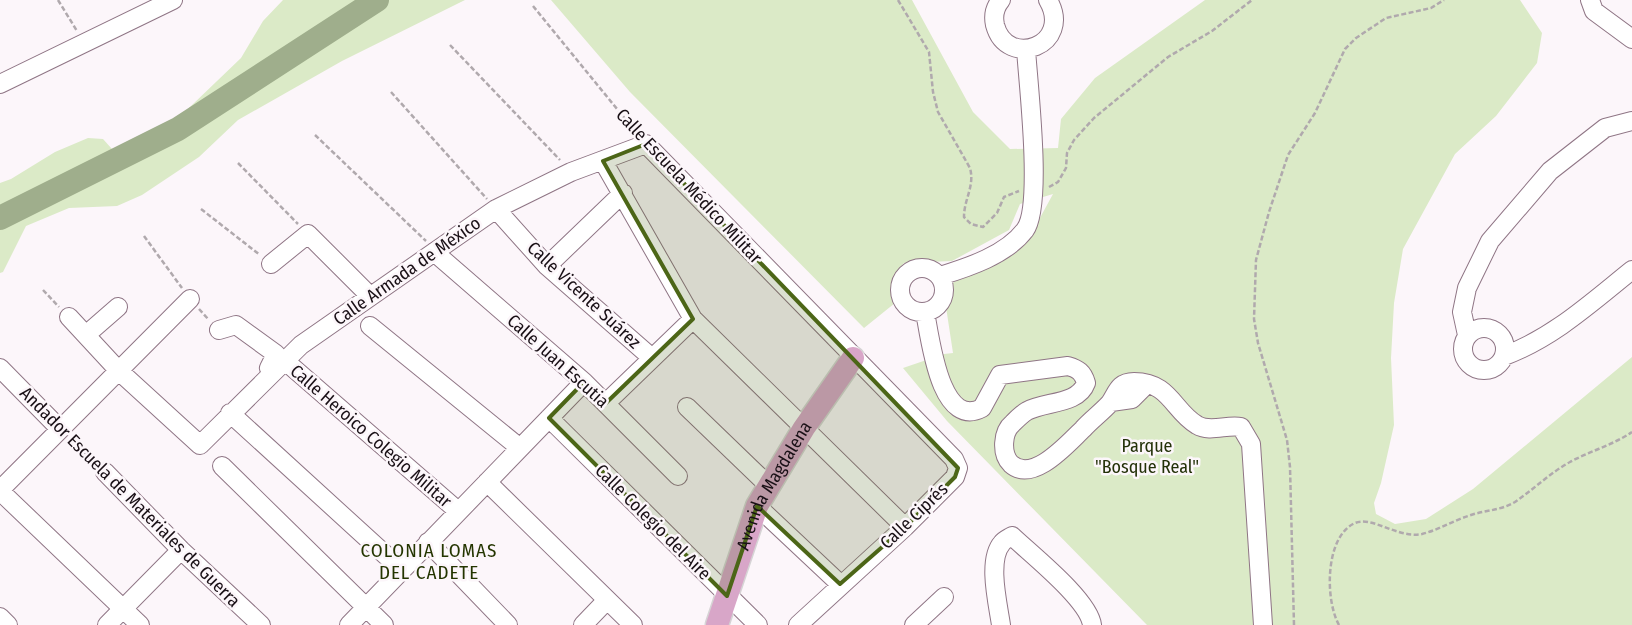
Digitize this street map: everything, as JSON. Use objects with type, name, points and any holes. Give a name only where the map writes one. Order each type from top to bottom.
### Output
[{"type":"main road","name":"Avenida Magdalena","points":[[717,625],[757,506],[804,428],[853,358]]},
{"type":"street","points":[[0,84],[86,44],[173,0]]},
{"type":"street","points":[[998,1],[994,22],[1001,38],[1017,48],[1026,49],[1043,42],[1050,35],[1055,18],[1048,0]]},
{"type":"street","points":[[1590,0],[1594,11],[1632,39]]},
{"type":"street","points":[[940,276],[962,269],[1002,250],[1018,238],[1027,228],[1032,215],[1033,172],[1026,49]]},
{"type":"street","points":[[1468,335],[1462,312],[1467,288],[1490,241],[1550,171],[1605,128],[1632,122]]},
{"type":"street","name":"Calle Armada de México","points":[[119,370],[200,445],[300,345],[413,266],[426,243],[571,172],[646,144]]},
{"type":"street","name":"Calle Escuela Médico Militar","points":[[646,144],[853,358]]},
{"type":"street","points":[[604,161],[693,319],[905,527]]},
{"type":"street","points":[[547,266],[623,193]]},
{"type":"street","name":"Calle Vicente Suárez","points":[[496,209],[547,266],[652,358]]},
{"type":"street","points":[[271,264],[308,234],[370,296]]},
{"type":"street","name":"Calle Juan Escutia","points":[[426,243],[584,382],[678,476]]},
{"type":"street","points":[[914,269],[928,269],[940,276],[943,283],[943,299],[932,310],[925,312],[910,310],[900,297],[900,284],[908,272],[914,269]]},
{"type":"street","points":[[1504,356],[1504,342],[1495,330],[1480,328],[1468,335],[1464,341],[1463,354],[1470,366],[1476,369],[1490,370],[1496,367],[1504,356],[1520,350],[1561,326],[1632,270]]},
{"type":"street","points":[[140,625],[0,490],[59,428],[190,299]]},
{"type":"street","points":[[87,334],[118,307]]},
{"type":"street","points":[[925,312],[940,383],[957,408],[967,412],[982,408],[1000,375],[1016,371],[1068,366],[1078,369],[1084,375],[1086,383],[1078,395],[1028,411],[1010,426],[1004,437],[1004,451],[1008,461],[1016,468],[1026,470],[1052,459],[1111,402],[1132,399],[1146,385],[1163,390],[1196,425],[1205,428],[1232,425],[1241,427],[1247,434],[1251,444],[1263,625]]},
{"type":"street","points":[[69,317],[119,370]]},
{"type":"street","points":[[606,404],[693,319]]},
{"type":"street","name":"Calle Heroico Colegio Militar","points":[[219,330],[236,325],[276,354],[269,368],[278,366],[458,511]]},
{"type":"street","points":[[370,326],[520,448]]},
{"type":"street","name":"Calle Ciprés","points":[[798,625],[840,584],[905,527],[955,477],[958,468],[954,459],[853,358]]},
{"type":"street","name":"Andador Escuela de Materiales de Guerra","points":[[0,368],[59,428]]},
{"type":"street","points":[[349,625],[584,382]]},
{"type":"street","points":[[687,407],[768,485]]},
{"type":"street","points":[[230,413],[402,570]]},
{"type":"street","name":"Calle Colegio del Aire","points":[[549,418],[758,625]]},
{"type":"street","points":[[222,466],[384,625]]},
{"type":"street","name":"Andador Escuela de Materiales de Guerra","points":[[105,472],[181,550],[261,625]]},
{"type":"street","points":[[487,482],[633,625]]},
{"type":"street","points":[[757,506],[840,584]]},
{"type":"street","points":[[1001,625],[994,571],[996,554],[1002,542],[1012,536],[1081,601],[1091,619],[1092,625]]},
{"type":"street","points":[[428,542],[508,625]]},
{"type":"street","points":[[107,625],[181,550]]},
{"type":"street","points":[[914,625],[944,597]]},
{"type":"street","points":[[583,625],[607,600]]},
{"type":"street","points":[[0,617],[8,625]]},
{"type":"path","points":[[58,0],[86,44]]},
{"type":"path","points":[[1294,625],[1290,467],[1287,440],[1258,343],[1254,319],[1256,260],[1269,212],[1288,155],[1315,114],[1346,48],[1370,27],[1386,18],[1431,8],[1444,0]]},
{"type":"path","name":"Calle Escuela Médico Militar","points":[[533,6],[646,144]]},
{"type":"path","points":[[450,45],[571,172]]},
{"type":"path","points":[[391,92],[496,209]]},
{"type":"path","points":[[315,135],[426,243]]},
{"type":"path","points":[[238,163],[308,234]]},
{"type":"path","points":[[201,209],[271,264]]},
{"type":"path","points":[[144,236],[190,299],[219,330]]},
{"type":"path","points":[[43,290],[69,317]]},
{"type":"path","name":"Andador Escuela de Materiales de Guerra","points":[[59,428],[105,472]]},
{"type":"path","points":[[1339,625],[1335,618],[1330,584],[1332,554],[1337,540],[1354,523],[1370,521],[1390,531],[1415,535],[1471,515],[1497,511],[1514,502],[1557,469],[1632,432]]},
{"type":"highlighted area","points":[[646,144],[958,468],[955,477],[905,527],[840,584],[757,506],[727,596],[549,418],[584,382],[606,403],[693,319],[603,161]]},
{"type":"green space","points":[[283,0],[465,0],[342,61],[238,120],[199,157],[142,195],[117,206],[69,208],[26,226],[3,272],[0,273],[0,183],[11,179],[55,152],[88,138],[103,139],[112,149],[167,129],[241,58],[263,21]]},
{"type":"green space","name":"Parque \"Bosque Real\"","points":[[551,0],[912,0],[973,112],[1010,149],[1058,148],[1061,119],[1095,78],[1205,0],[1520,0],[1542,33],[1537,63],[1496,116],[1455,154],[1403,249],[1394,303],[1391,358],[1394,425],[1381,483],[1374,503],[1376,514],[1395,524],[1426,519],[1473,489],[1632,357],[1632,625],[1147,625],[947,421],[903,368],[944,354],[953,353],[946,307],[950,284],[992,263],[1035,227],[1053,194],[1020,204],[1009,230],[952,261],[904,263],[892,281],[895,303],[864,328],[630,92]]},
{"type":"waterway","points":[[0,218],[178,129],[377,0]]},
{"type":"district","name":"COLONIA LOMAS DEL CADETE","points":[[429,561]]}]
